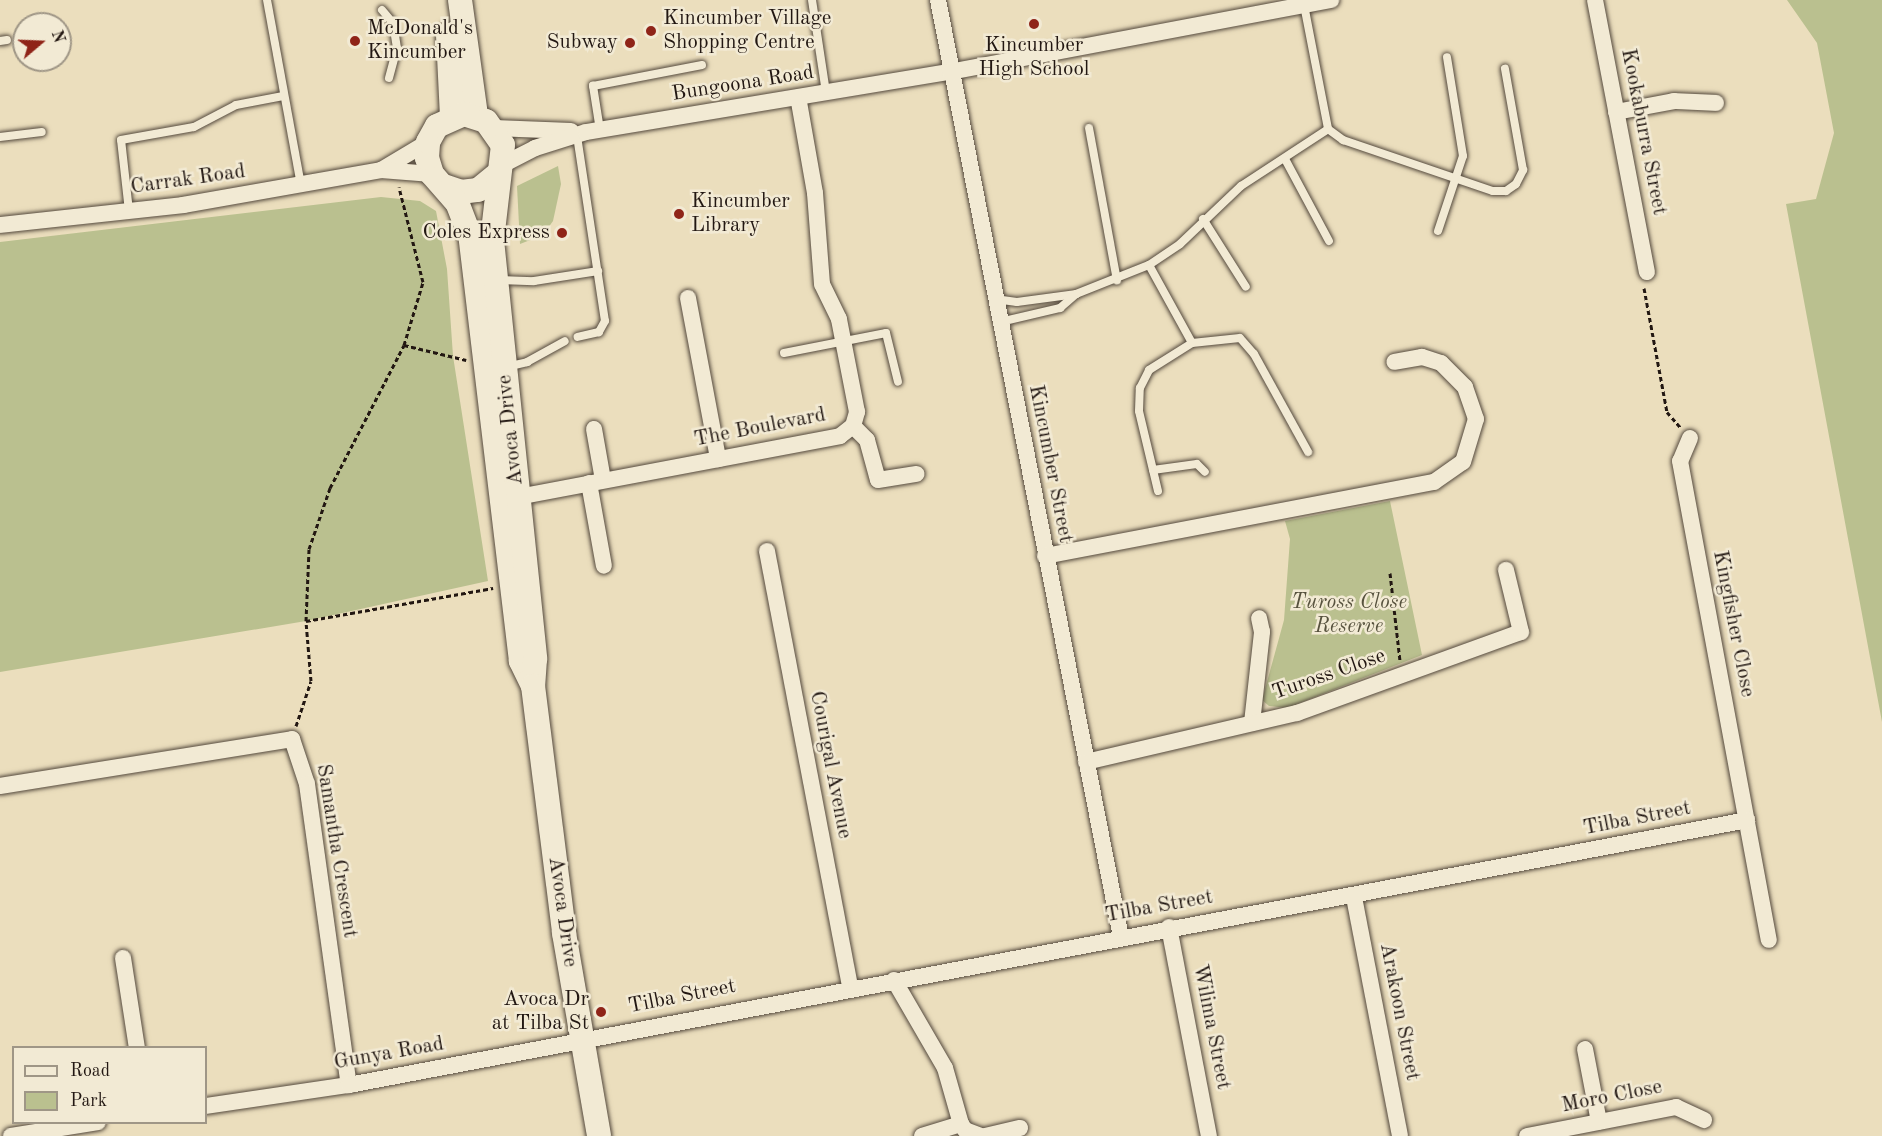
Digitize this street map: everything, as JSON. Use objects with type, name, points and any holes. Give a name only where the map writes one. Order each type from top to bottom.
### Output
[{"type":"main road","name":"Avoca Drive","points":[[444,0],[474,120],[503,146],[492,240],[535,659],[533,686],[581,1041],[599,1136]]},
{"type":"main road","name":"Avoca Drive","points":[[460,0],[474,120]]},
{"type":"main road","points":[[428,142],[437,126],[474,120]]},
{"type":"main road","name":"Avoca Drive","points":[[428,142],[427,158],[438,180],[462,210],[470,236],[521,661],[533,686]]},
{"type":"main road","points":[[438,180],[461,192],[478,190],[500,170]]},
{"type":"street","name":"Kincumber Street","points":[[938,0],[994,299],[1121,937]]},
{"type":"street","name":"Bungoona Road","points":[[500,170],[535,148],[588,133],[950,72],[1331,0]]},
{"type":"street","name":"Kookaburra Street","points":[[1595,0],[1647,272]]},
{"type":"street","name":"The Boulevard","points":[[518,497],[840,436],[853,426],[857,412],[839,319],[822,284],[815,193],[798,97]]},
{"type":"street","points":[[1616,112],[1674,102],[1716,103]]},
{"type":"street","name":"Bungoona Road","points":[[474,120],[588,133]]},
{"type":"street","name":"Carrak Road","points":[[388,170],[428,142]]},
{"type":"street","name":"Carrak Road","points":[[0,225],[129,211],[301,186],[388,170],[438,180]]},
{"type":"street","points":[[688,298],[718,459]]},
{"type":"street","points":[[1045,556],[1434,482],[1463,462],[1476,419],[1465,387],[1441,363],[1422,357],[1394,362]]},
{"type":"street","points":[[853,426],[867,440],[878,480],[917,474]]},
{"type":"street","points":[[594,429],[596,482],[604,566]]},
{"type":"street","name":"Kingfisher Close","points":[[1690,438],[1680,461],[1769,940]]},
{"type":"street","name":"Courigal Avenue","points":[[767,551],[850,988]]},
{"type":"street","name":"Tuross Close","points":[[1086,762],[1297,712],[1521,632],[1506,570]]},
{"type":"street","points":[[1252,723],[1262,632],[1259,618]]},
{"type":"street","points":[[0,786],[291,739]]},
{"type":"street","name":"Samantha Crescent","points":[[291,739],[307,784],[349,1085]]},
{"type":"street","name":"Tilba Street","points":[[581,1041],[1169,927],[1354,897],[1747,820]]},
{"type":"street","name":"Arakoon Street","points":[[1354,897],[1400,1136]]},
{"type":"street","name":"Wilima Street","points":[[1169,927],[1209,1136]]},
{"type":"street","points":[[123,958],[138,1046]]},
{"type":"street","points":[[894,980],[945,1068],[961,1124],[981,1136]]},
{"type":"street","name":"Gunya Road","points":[[207,1106],[349,1085],[581,1041]]},
{"type":"street","points":[[1585,1049],[1599,1122]]},
{"type":"street","name":"Moro Close","points":[[1527,1136],[1578,1132],[1599,1122],[1676,1107],[1704,1120]]},
{"type":"street","points":[[11,1136],[86,1124]]},
{"type":"street","points":[[922,1136],[961,1124]]},
{"type":"street","points":[[985,1136],[1020,1128]]},
{"type":"lane","points":[[267,0],[301,186]]},
{"type":"lane","points":[[812,0],[826,93]]},
{"type":"lane","points":[[1304,5],[1328,129],[1343,140],[1493,191],[1506,191],[1516,184],[1523,170],[1505,69]]},
{"type":"lane","points":[[382,10],[393,23],[397,48],[389,78]]},
{"type":"lane","points":[[1438,231],[1458,178],[1463,156],[1447,57]]},
{"type":"lane","points":[[578,338],[599,332],[605,325],[598,271],[588,133],[593,86],[702,65]]},
{"type":"lane","points":[[129,211],[121,140],[194,127],[236,105],[283,96]]},
{"type":"lane","points":[[1089,128],[1117,280]]},
{"type":"lane","points":[[994,299],[1017,302],[1076,294],[1117,280],[1149,265],[1180,244],[1203,219],[1241,186],[1328,129]]},
{"type":"lane","points":[[0,137],[42,132]]},
{"type":"lane","points":[[1285,159],[1329,241]]},
{"type":"lane","points":[[1203,219],[1246,287]]},
{"type":"lane","points":[[1149,265],[1192,343]]},
{"type":"lane","points":[[495,280],[534,280],[598,271]]},
{"type":"lane","points":[[999,322],[1060,308],[1076,294]]},
{"type":"lane","points":[[784,353],[886,333],[898,382]]},
{"type":"lane","points":[[1158,491],[1139,411],[1140,388],[1149,370],[1192,343],[1240,338],[1254,354],[1308,452]]},
{"type":"lane","points":[[505,367],[527,362],[566,341]]},
{"type":"lane","points":[[1153,470],[1197,464],[1205,472]]},
{"type":"path","points":[[291,739],[311,681],[306,621],[309,549],[330,488],[404,345],[423,282],[388,170]]},
{"type":"path","points":[[1647,272],[1643,282],[1667,412],[1690,438]]},
{"type":"path","points":[[404,345],[467,361]]},
{"type":"path","points":[[1390,573],[1405,674]]},
{"type":"path","points":[[306,621],[494,588]]},
{"type":"green space","points":[[1787,0],[1882,0],[1882,722],[1786,204],[1816,199],[1834,133],[1817,43]]},
{"type":"green space","points":[[558,166],[561,184],[553,221],[543,235],[520,244],[517,186]]},
{"type":"green space","points":[[381,197],[420,201],[436,211],[447,269],[453,356],[488,581],[306,621],[0,672],[0,242]]},
{"type":"green space","name":"Tuross Close Reserve","points":[[1390,501],[1422,655],[1287,708],[1269,706],[1262,700],[1284,620],[1290,539],[1285,521]]},
{"type":"place","name":"Kincumber High School","points":[[1034,24]]},
{"type":"place","name":"Kincumber Village Shopping Centre","points":[[651,31]]},
{"type":"place","name":"McDonald's Kincumber","points":[[355,41]]},
{"type":"place","name":"Subway","points":[[630,43]]},
{"type":"place","name":"Kincumber Library","points":[[679,214]]},
{"type":"place","name":"Coles Express","points":[[562,233]]},
{"type":"place","name":"Avoca Dr at Tilba St","points":[[601,1012]]}]
